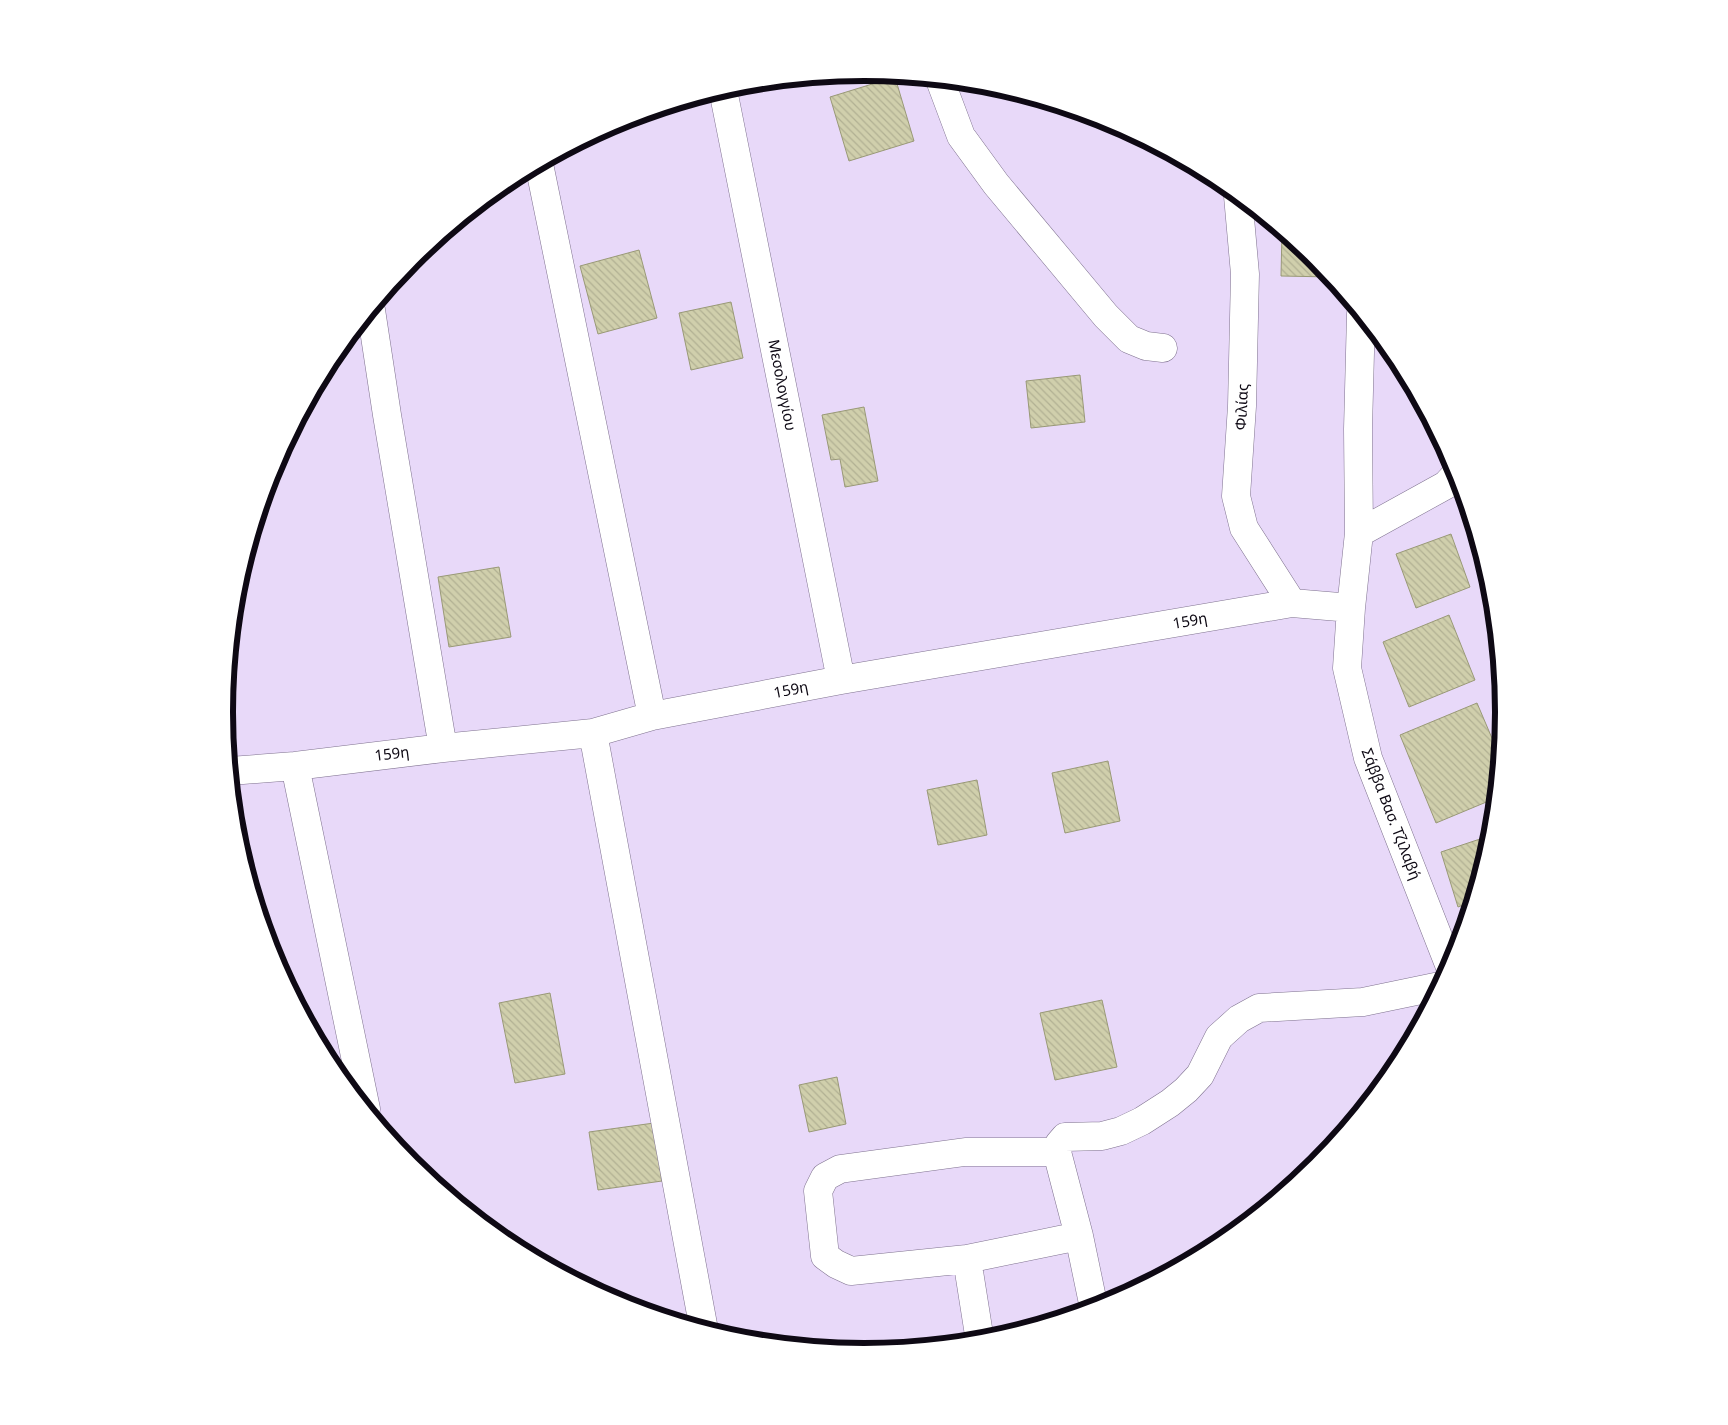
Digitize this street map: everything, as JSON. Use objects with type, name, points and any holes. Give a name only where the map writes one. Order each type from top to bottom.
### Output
[{"type":"street","points":[[942,87],[961,136],[996,184],[1106,316],[1129,339],[1146,346],[1163,348]]},
{"type":"street","name":"Μεσολογγίου","points":[[723,97],[841,680]]},
{"type":"street","points":[[540,171],[652,716]]},
{"type":"street","name":"Φιλίας","points":[[1239,205],[1245,274],[1242,406],[1236,496],[1244,528],[1292,603]]},
{"type":"street","points":[[372,317],[443,748]]},
{"type":"street","name":"Σάββα Βασ. Τζιλαβή","points":[[1361,323],[1358,429],[1359,533],[1347,668],[1368,758],[1446,957]]},
{"type":"street","points":[[1359,533],[1446,485],[1450,480]]},
{"type":"street","name":"159η","points":[[236,771],[295,766],[443,748],[593,733],[652,716],[841,680],[1292,603],[1351,608]]},
{"type":"street","points":[[593,733],[703,1322]]},
{"type":"street","points":[[295,766],[364,1098]]},
{"type":"street","points":[[1093,1301],[1058,1152],[1059,1144],[1065,1137],[1102,1136],[1121,1131],[1142,1121],[1170,1103],[1200,1075],[1219,1037],[1239,1019],[1258,1008],[1363,1002],[1432,988]]},
{"type":"street","points":[[1058,1152],[965,1152],[840,1169],[825,1177],[818,1190],[825,1256],[850,1271],[967,1259],[1079,1236]]},
{"type":"street","points":[[967,1259],[979,1333]]},
{"type":"building","points":[[880,82],[897,83],[914,141],[849,161],[830,97]]},
{"type":"building","points":[[1282,240],[1320,277],[1281,276]]},
{"type":"building","points":[[639,250],[657,318],[598,334],[580,266]]},
{"type":"building","points":[[731,302],[743,358],[691,370],[679,313]]},
{"type":"building","points":[[1080,375],[1085,422],[1031,428],[1026,381]]},
{"type":"building","points":[[864,407],[878,481],[845,487],[840,459],[831,460],[822,415]]},
{"type":"building","points":[[1451,534],[1470,587],[1416,608],[1396,554]]},
{"type":"building","points":[[499,567],[511,637],[449,647],[438,577]]},
{"type":"building","points":[[1449,615],[1475,680],[1409,707],[1383,642]]},
{"type":"building","points":[[1477,703],[1494,744],[1489,801],[1436,823],[1400,735]]},
{"type":"building","points":[[1108,761],[1120,821],[1065,833],[1052,773]]},
{"type":"building","points":[[977,780],[987,835],[938,845],[927,790]]},
{"type":"building","points":[[1483,838],[1465,904],[1458,907],[1441,852]]},
{"type":"building","points":[[550,993],[565,1074],[515,1083],[499,1003]]},
{"type":"building","points":[[1102,1000],[1117,1067],[1055,1080],[1040,1013]]},
{"type":"building","points":[[837,1077],[846,1124],[809,1132],[799,1085]]},
{"type":"building","points":[[654,1123],[662,1181],[598,1190],[589,1132]]}]
